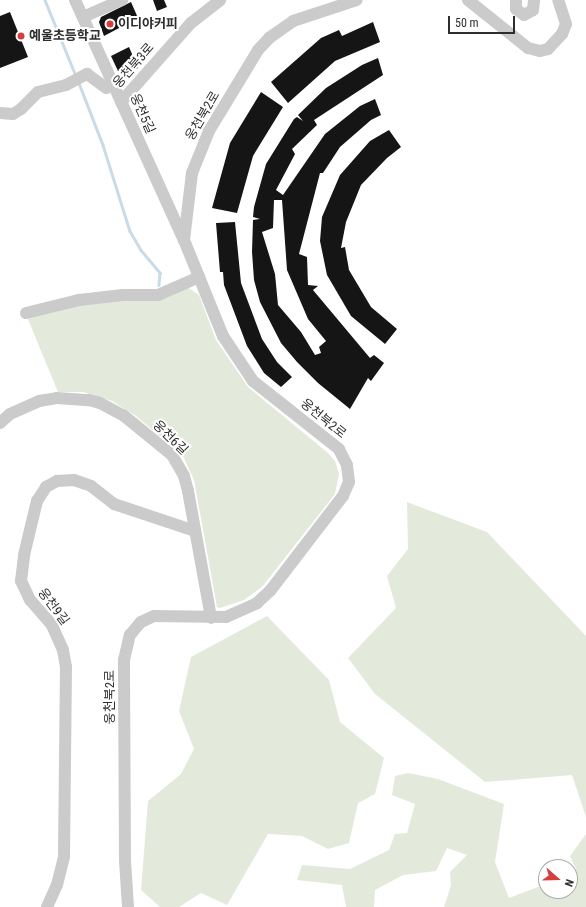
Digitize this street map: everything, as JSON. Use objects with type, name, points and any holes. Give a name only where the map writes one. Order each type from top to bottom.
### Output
[{"type":"street","name":"웅천5길","points":[[76,0],[184,240]]},
{"type":"street","points":[[83,17],[122,0]]},
{"type":"street","name":"웅천북3로","points":[[122,102],[190,23],[220,0]]},
{"type":"street","name":"웅천북2로","points":[[128,907],[124,759],[124,660],[128,641],[137,626],[154,616],[211,618],[238,613],[266,596],[343,496],[349,482],[349,471],[339,449],[263,390],[242,367],[223,336],[184,240],[189,194],[199,152],[258,50],[269,38],[292,21],[357,0]]},
{"type":"street","points":[[468,0],[528,48],[540,51],[548,49],[556,42],[566,24],[558,0]]},
{"type":"street","points":[[516,0],[516,9],[524,15],[533,10],[534,0]]},
{"type":"street","points":[[0,113],[13,114],[21,109],[38,92],[71,82],[87,74],[106,88]]},
{"type":"street","points":[[26,313],[79,300],[123,295],[158,295],[199,277]]},
{"type":"street","name":"웅천6길","points":[[0,423],[24,406],[57,398],[89,400],[113,409],[161,446],[180,467],[188,491],[211,618]]},
{"type":"street","name":"웅천9길","points":[[47,907],[57,884],[64,856],[66,667],[63,650],[52,624],[30,600],[21,581],[24,555],[37,502],[46,487],[57,481],[74,480],[91,486],[114,504],[195,531]]},
{"type":"shaded area","points":[[187,287],[199,295],[216,340],[248,387],[328,453],[335,461],[339,474],[335,494],[262,587],[244,600],[220,608],[217,607],[194,480],[183,456],[136,416],[112,401],[83,392],[58,392],[27,317],[63,307]]},
{"type":"shaded area","points":[[407,502],[487,532],[586,636],[586,817],[572,775],[485,782],[375,694],[348,658],[396,608],[387,576],[408,549]]},
{"type":"shaded area","points":[[267,616],[329,680],[340,722],[384,758],[375,794],[358,803],[349,843],[328,849],[302,836],[268,834],[227,905],[201,893],[179,907],[160,907],[141,890],[148,801],[181,774],[194,749],[179,711],[191,657]]},
{"type":"shaded area","points":[[408,773],[438,779],[504,804],[495,862],[509,898],[538,887],[538,899],[578,899],[578,859],[571,859],[570,856],[586,834],[586,907],[444,907],[451,885],[450,872],[467,855],[447,848],[436,871],[403,875],[375,890],[374,907],[346,907],[342,885],[297,880],[302,865],[350,869],[389,850],[395,834],[407,833],[415,804],[392,795],[395,776]]},
{"type":"building","points":[[153,0],[164,0],[167,7],[157,11]]},
{"type":"building","points":[[131,2],[138,18],[104,36],[99,22],[101,17]]},
{"type":"building","name":"예울초등학교","points":[[10,12],[28,57],[0,68],[0,16]]},
{"type":"building","points":[[373,22],[380,42],[335,61],[288,103],[271,82],[321,38],[339,30],[342,36]]},
{"type":"building","points":[[129,47],[138,68],[132,71],[118,71],[111,56]]},
{"type":"building","points":[[378,58],[383,75],[314,120],[317,125],[292,149],[295,154],[276,190],[283,195],[325,134],[360,106],[375,99],[381,115],[371,120],[340,147],[323,173],[320,173],[299,254],[307,257],[308,285],[318,286],[313,290],[370,358],[374,355],[384,363],[371,381],[368,378],[350,409],[318,383],[281,343],[260,302],[254,280],[252,252],[253,220],[260,219],[253,217],[254,207],[266,164],[294,119],[297,117],[303,121],[298,115],[326,88],[362,65]],"holes":[[[274,200],[282,200],[287,270],[308,319],[326,341],[319,347],[321,353],[315,355],[301,332],[278,305],[275,274],[262,232],[273,228]]]},
{"type":"building","points":[[261,92],[283,107],[253,156],[237,213],[212,208],[230,143]]},
{"type":"building","points":[[389,130],[401,147],[387,158],[361,185],[346,222],[341,248],[345,247],[349,270],[371,307],[397,329],[385,344],[351,316],[327,275],[320,241],[322,217],[340,175],[370,141]]},
{"type":"building","points":[[235,222],[241,283],[262,339],[277,362],[292,377],[281,387],[264,373],[247,346],[224,285],[223,272],[220,272],[216,223]]},
{"type":"waterway","points":[[45,0],[76,76]]},
{"type":"waterway","points":[[79,83],[103,145],[130,231],[141,250],[160,273],[159,285]]},
{"type":"place","name":"이디야커피","points":[[110,24]]},
{"type":"place","name":"예울초등학교","points":[[21,36]]}]
